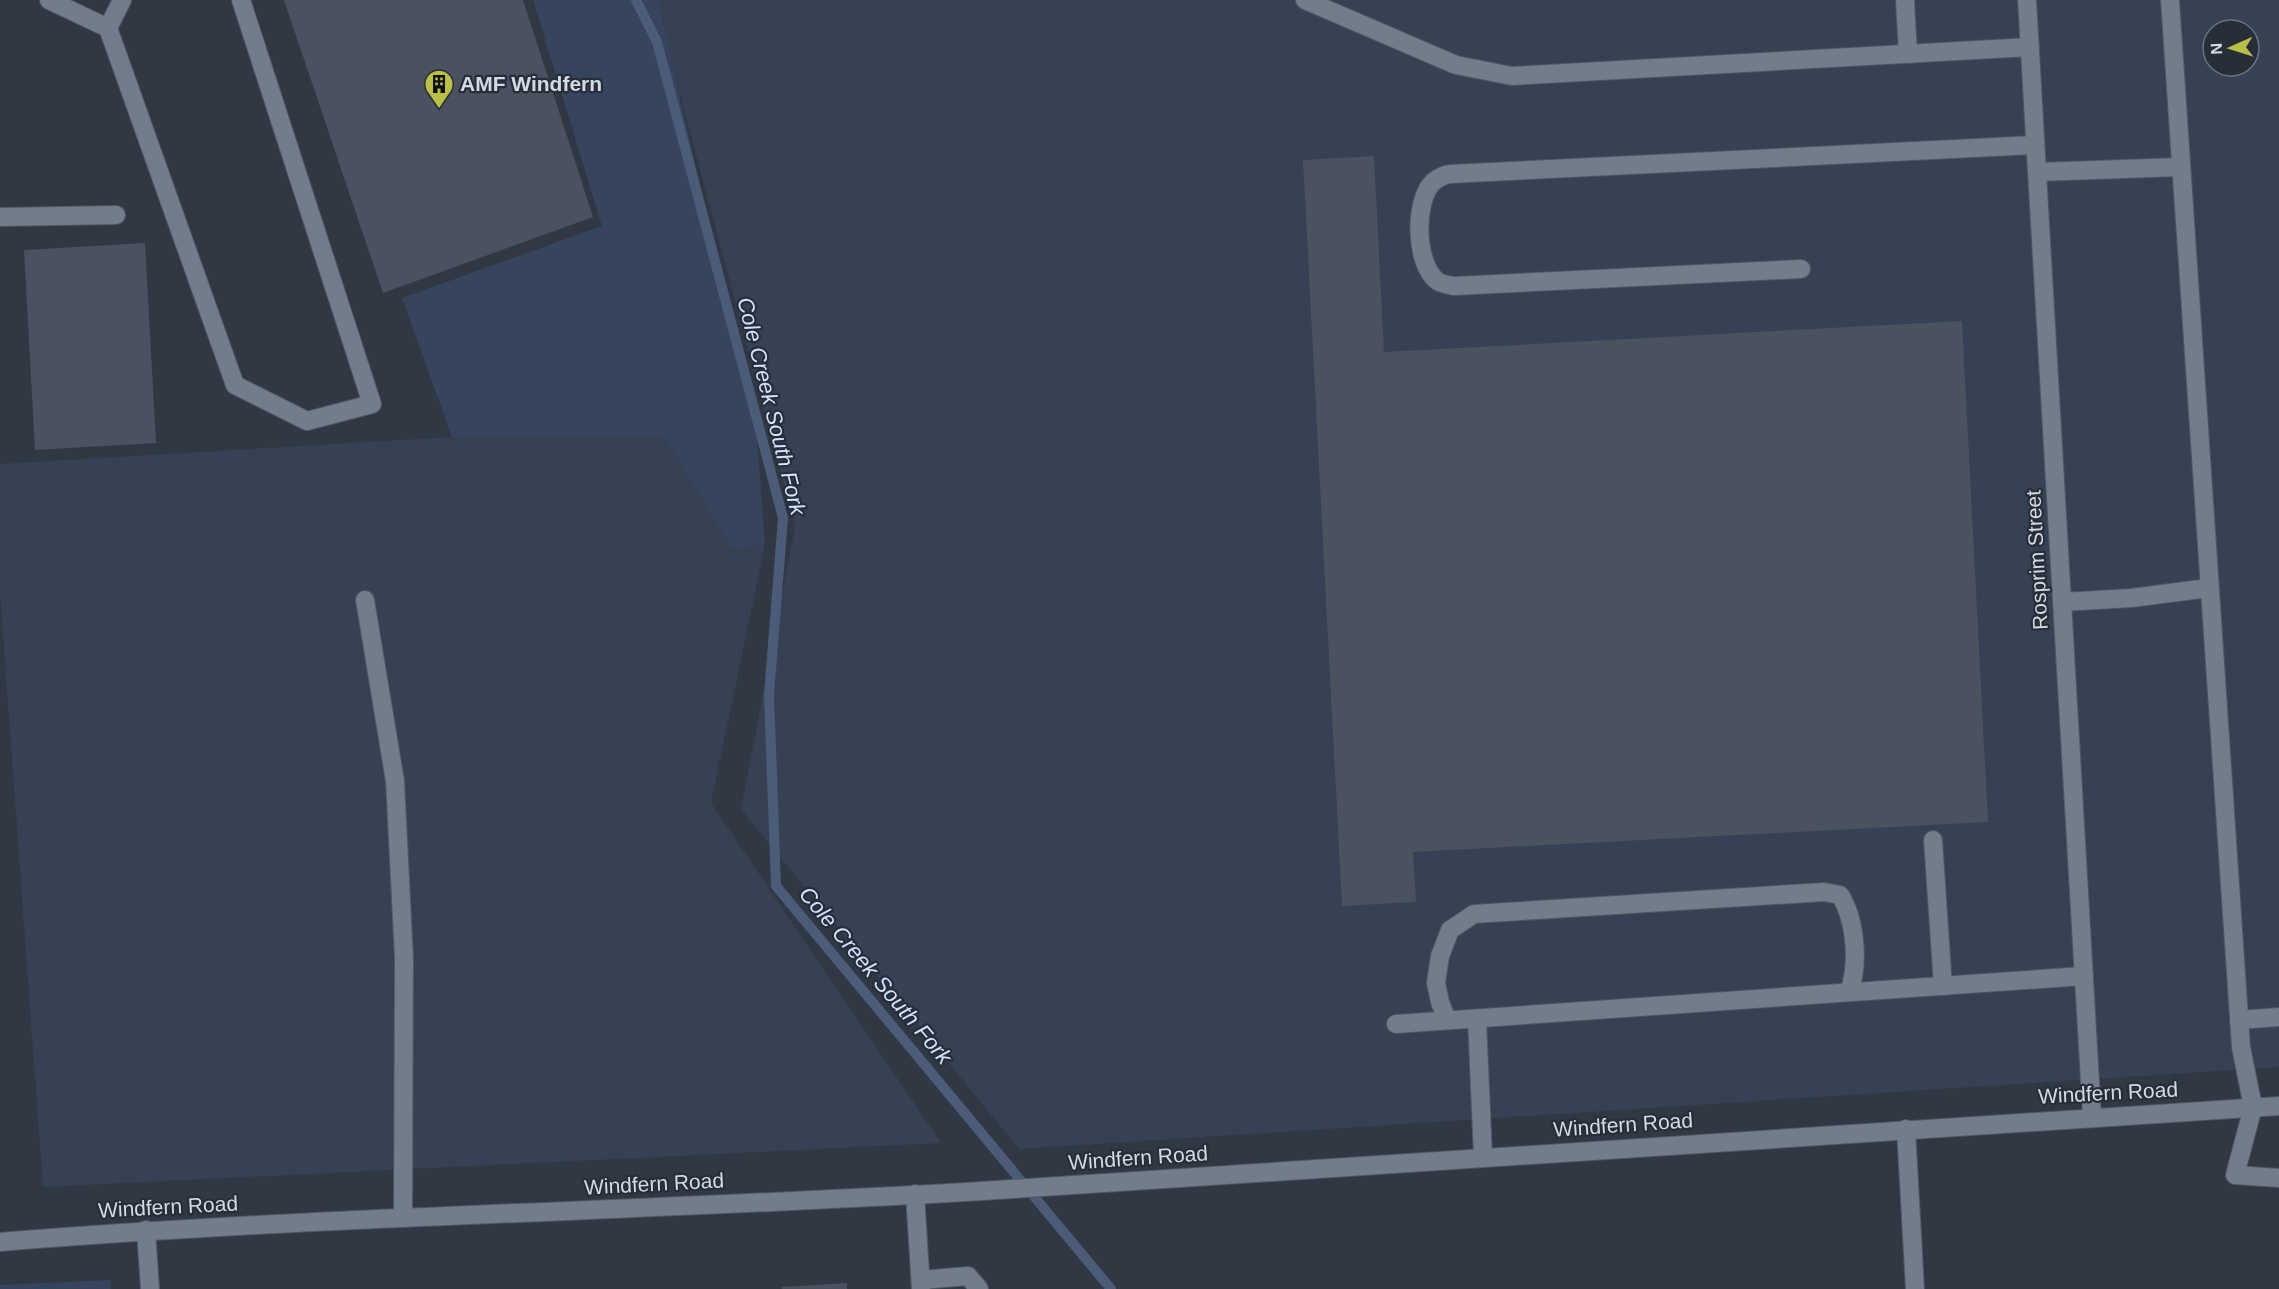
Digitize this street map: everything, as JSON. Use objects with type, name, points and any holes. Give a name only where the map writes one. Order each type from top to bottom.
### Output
[{"type":"street","points":[[49,0],[108,28],[235,385],[307,421],[372,404],[241,0]]},
{"type":"street","points":[[108,28],[122,0]]},
{"type":"street","points":[[1305,0],[1456,65],[1512,76],[2030,47]]},
{"type":"street","points":[[1905,0],[1908,54]]},
{"type":"street","name":"Rosprim Street","points":[[2027,0],[2092,1116]]},
{"type":"street","points":[[2170,0],[2241,1047],[2253,1107],[2235,1175],[2279,1178]]},
{"type":"street","points":[[1802,269],[1454,286],[1437,282],[1425,266],[1419,248],[1421,216],[1426,194],[1432,183],[1450,174],[2035,145]]},
{"type":"street","points":[[2037,172],[2180,167]]},
{"type":"street","points":[[0,217],[116,215]]},
{"type":"street","points":[[2062,602],[2132,598],[2209,588]]},
{"type":"street","points":[[365,600],[395,780],[404,958],[403,1218]]},
{"type":"street","points":[[1933,840],[1943,986]]},
{"type":"street","points":[[1447,1020],[1436,983],[1440,956],[1450,930],[1474,914],[1824,892],[1840,895],[1850,917],[1856,964],[1855,977],[1849,992]]},
{"type":"street","points":[[1396,1024],[2084,976]]},
{"type":"street","points":[[2239,1020],[2279,1017]]},
{"type":"street","points":[[1477,1019],[1483,1157]]},
{"type":"street","name":"Windfern Road","points":[[0,1242],[146,1230],[994,1190],[2092,1116],[2279,1106]]},
{"type":"street","points":[[1906,1129],[1915,1289]]},
{"type":"street","points":[[915,1194],[921,1284],[968,1276],[979,1289]]},
{"type":"street","points":[[146,1230],[150,1289]]},
{"type":"shaded area","points":[[533,0],[658,0],[757,438],[765,545],[732,548],[664,436],[452,437],[402,298],[602,226]]},
{"type":"shaded area","points":[[655,0],[2279,0],[2279,1067],[1019,1149],[741,809],[795,526]]},
{"type":"shaded area","points":[[664,436],[732,547],[765,545],[711,803],[941,1143],[43,1187],[0,594],[0,464],[452,437]]},
{"type":"shaded area","points":[[110,1280],[111,1289],[0,1289],[0,1285]]},
{"type":"building","name":"AMF Windfern","points":[[284,0],[523,0],[593,217],[383,293]]},
{"type":"building","points":[[1374,156],[1384,352],[1962,321],[1988,822],[1413,852],[1416,902],[1342,906],[1303,160]]},
{"type":"building","points":[[145,243],[156,443],[35,450],[24,250]]},
{"type":"building","points":[[847,1283],[847,1289],[782,1289],[782,1287]]},
{"type":"waterway","name":"Cole Creek South Fork","points":[[636,0],[657,42],[783,518],[769,695],[776,886],[1111,1289]]},
{"type":"place","name":"AMF Windfern","points":[[439,110]]}]
